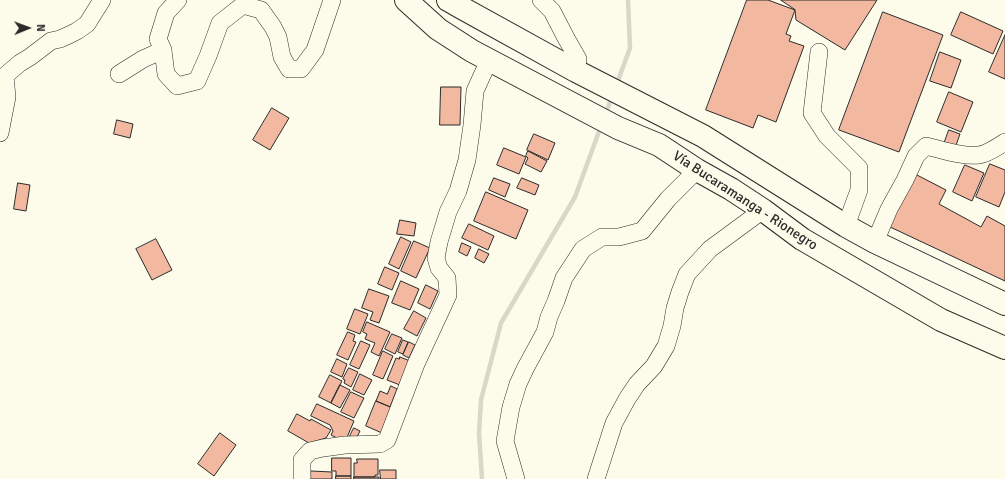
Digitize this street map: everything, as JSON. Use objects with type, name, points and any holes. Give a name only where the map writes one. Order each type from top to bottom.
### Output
[{"type":"highway","name":"Vía Bucaramanga - Rionegro","points":[[406,0],[438,29],[472,51],[618,128],[659,145],[763,210],[802,239],[941,320],[1005,348]]},
{"type":"highway","points":[[448,0],[576,71],[703,136],[846,226],[875,242],[1005,304]]},
{"type":"street","points":[[0,132],[6,96],[3,78],[20,63],[51,41],[69,35],[87,24],[102,0]]},
{"type":"street","points":[[178,0],[166,13],[158,39],[162,50],[166,74],[177,86],[197,81],[220,23],[243,5],[261,10],[273,27],[278,37],[282,57],[288,69],[301,68],[315,50],[332,0]]},
{"type":"street","points":[[542,0],[552,11],[578,59],[576,71]]},
{"type":"street","points":[[119,74],[143,59],[162,50]]},
{"type":"street","points":[[819,52],[812,113],[827,136],[859,168],[859,190],[846,226]]},
{"type":"street","points":[[302,479],[302,460],[310,451],[345,445],[380,444],[387,440],[416,364],[448,295],[447,278],[439,268],[436,258],[448,212],[458,191],[467,160],[475,91],[489,60]]},
{"type":"street","points":[[875,242],[889,209],[916,156],[926,146],[962,155],[981,155],[1005,142]]},
{"type":"street","points":[[516,479],[505,442],[510,407],[520,379],[545,332],[549,317],[564,278],[583,249],[602,237],[619,237],[642,230],[668,199],[697,170]]},
{"type":"street","points":[[596,479],[614,423],[626,399],[637,384],[654,366],[666,346],[672,326],[675,308],[687,274],[710,249],[763,210]]},
{"type":"building","points":[[747,0],[768,0],[795,10],[786,34],[791,36],[789,41],[804,46],[776,122],[758,115],[753,128],[706,110]]},
{"type":"building","points":[[781,0],[877,0],[845,50],[796,20],[795,10]]},
{"type":"building","points":[[883,12],[943,35],[899,152],[839,130]]},
{"type":"building","points":[[961,12],[1003,31],[993,54],[951,35]]},
{"type":"building","points":[[1005,35],[1005,79],[989,72]]},
{"type":"building","points":[[940,52],[961,60],[951,88],[930,81]]},
{"type":"building","points":[[441,87],[461,87],[460,125],[440,125]]},
{"type":"building","points":[[949,92],[973,102],[961,132],[937,122]]},
{"type":"building","points":[[272,108],[289,118],[270,150],[253,140]]},
{"type":"building","points":[[117,120],[133,124],[130,138],[114,134]]},
{"type":"building","points":[[949,130],[960,134],[955,148],[944,144]]},
{"type":"building","points":[[534,134],[555,143],[548,160],[527,150]]},
{"type":"building","points":[[504,148],[526,157],[519,174],[497,165]]},
{"type":"building","points":[[528,151],[547,161],[541,172],[525,164],[528,158],[526,156]]},
{"type":"building","points":[[990,164],[1005,170],[1005,192],[999,207],[976,197]]},
{"type":"building","points":[[965,165],[984,173],[972,201],[953,192]]},
{"type":"building","points":[[915,174],[946,190],[939,204],[981,227],[987,216],[1005,226],[1005,281],[888,226]]},
{"type":"building","points":[[494,178],[510,184],[505,197],[489,190]]},
{"type":"building","points":[[522,178],[539,185],[535,195],[517,188]]},
{"type":"building","points":[[18,183],[30,185],[26,211],[14,209]]},
{"type":"building","points":[[486,192],[528,210],[516,239],[474,221]]},
{"type":"building","points":[[400,220],[416,223],[414,236],[397,234]]},
{"type":"building","points":[[469,224],[494,236],[488,250],[462,238]]},
{"type":"building","points":[[401,237],[411,242],[399,269],[389,264]]},
{"type":"building","points":[[156,239],[172,270],[152,280],[136,249]]},
{"type":"building","points":[[414,241],[430,248],[416,278],[401,271]]},
{"type":"building","points":[[462,243],[471,247],[467,256],[459,252]]},
{"type":"building","points":[[479,249],[489,254],[484,263],[475,258]]},
{"type":"building","points":[[385,267],[399,273],[392,290],[378,284]]},
{"type":"building","points":[[401,281],[419,289],[410,310],[392,303]]},
{"type":"building","points":[[426,285],[438,291],[430,309],[418,303]]},
{"type":"building","points":[[369,289],[389,296],[379,323],[370,320],[373,312],[362,308]]},
{"type":"building","points":[[355,309],[368,314],[360,334],[347,329]]},
{"type":"building","points":[[414,311],[426,318],[417,336],[404,329]]},
{"type":"building","points":[[367,322],[390,332],[379,356],[371,352],[375,343],[365,339],[367,334],[363,332]]},
{"type":"building","points":[[348,332],[355,335],[353,341],[356,342],[348,360],[337,355]]},
{"type":"building","points":[[392,334],[402,338],[395,354],[385,349]]},
{"type":"building","points":[[403,340],[408,342],[403,354],[398,352]]},
{"type":"building","points":[[361,341],[370,345],[359,369],[350,365]]},
{"type":"building","points":[[409,342],[415,345],[409,358],[403,355]]},
{"type":"building","points":[[383,351],[393,356],[383,379],[373,375]]},
{"type":"building","points":[[400,357],[410,361],[400,385],[387,380],[396,358],[399,359]]},
{"type":"building","points":[[337,359],[347,364],[342,377],[331,372]]},
{"type":"building","points":[[349,368],[358,372],[351,387],[344,383],[345,380],[343,379]]},
{"type":"building","points":[[360,374],[372,380],[364,395],[353,390]]},
{"type":"building","points":[[330,375],[342,381],[331,403],[319,397]]},
{"type":"building","points":[[340,385],[350,390],[340,408],[331,403]]},
{"type":"building","points":[[391,386],[397,389],[390,407],[376,401],[380,391],[387,394]]},
{"type":"building","points":[[351,392],[364,398],[354,418],[341,412]]},
{"type":"building","points":[[376,401],[393,408],[382,433],[366,426]]},
{"type":"building","points":[[317,404],[354,421],[345,442],[331,435],[333,431],[330,425],[311,416]]},
{"type":"building","points":[[297,414],[310,421],[311,419],[331,430],[326,438],[309,443],[288,431]]},
{"type":"building","points":[[354,428],[360,431],[356,439],[350,436]]},
{"type":"building","points":[[220,433],[236,445],[214,476],[198,464]]},
{"type":"building","points":[[332,458],[351,458],[351,476],[336,476],[336,471],[332,471]]},
{"type":"building","points":[[357,459],[378,459],[378,475],[375,475],[375,477],[354,477],[354,463],[357,463]]},
{"type":"building","points":[[380,470],[396,470],[396,479],[381,479]]},
{"type":"building","points":[[311,471],[332,472],[332,479],[311,479]]},
{"type":"building","points":[[336,476],[351,476],[351,479],[336,479]]},
{"type":"building","points":[[354,477],[379,477],[379,479],[354,479]]},
{"type":"waterway","points":[[616,86],[630,48],[628,0]]},
{"type":"waterway","points":[[605,116],[612,96]]},
{"type":"waterway","points":[[482,479],[479,433],[481,400],[501,323],[575,197],[601,126]]}]
